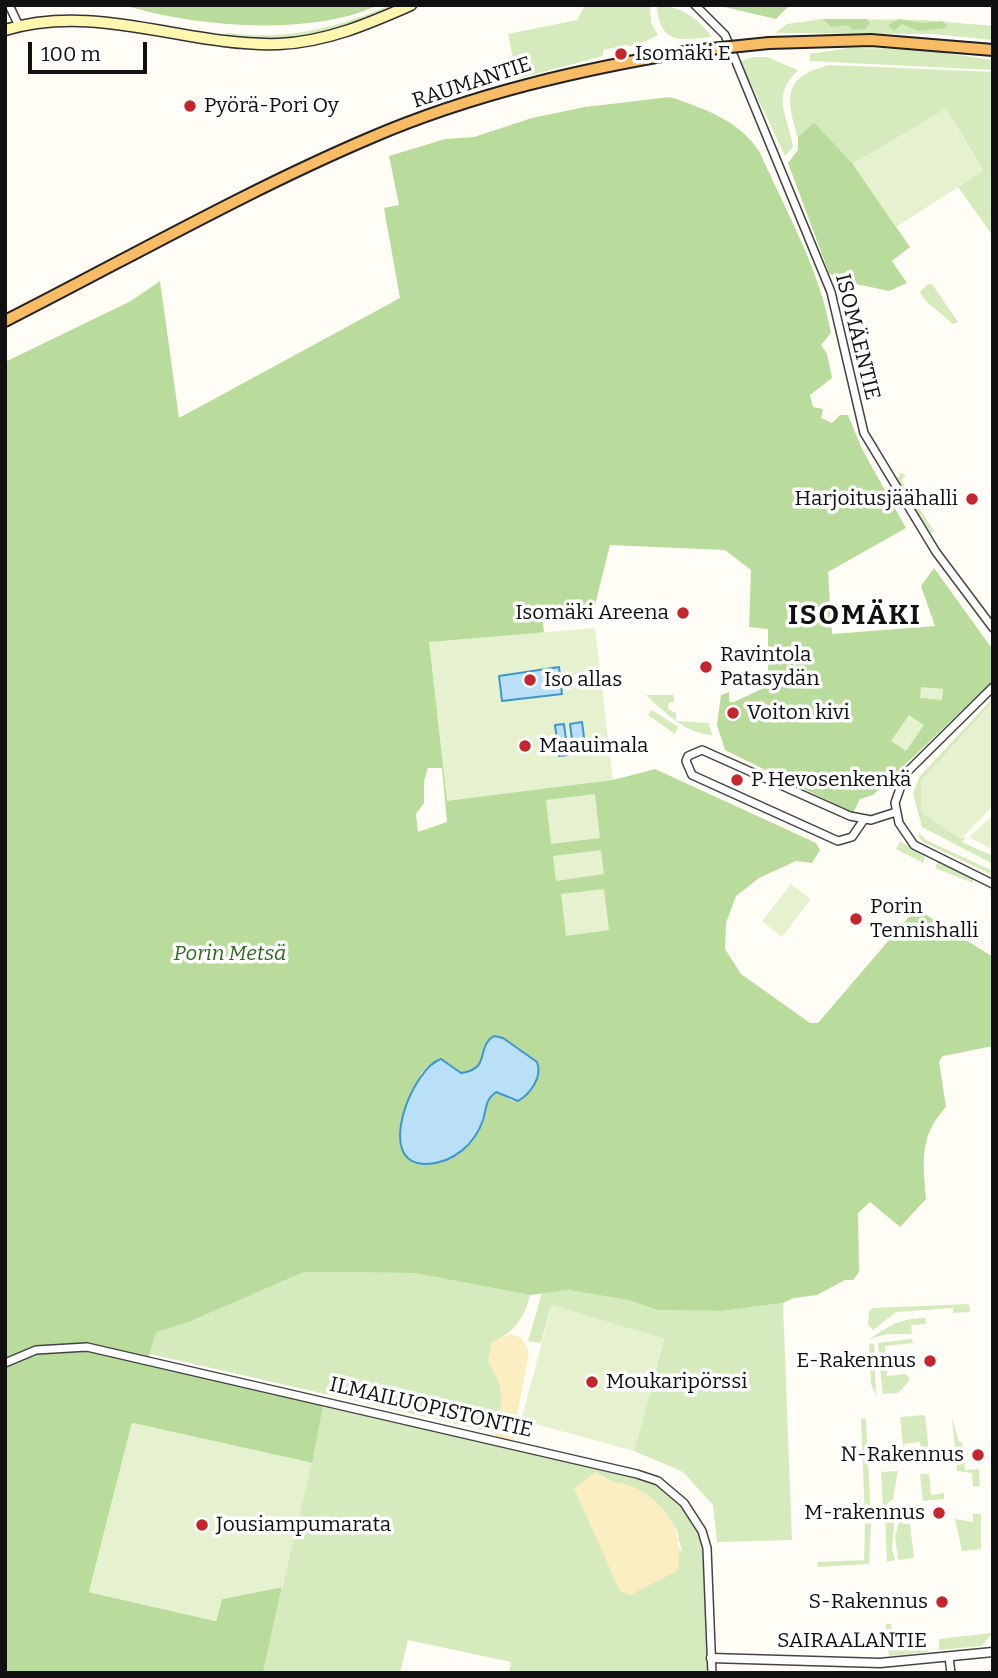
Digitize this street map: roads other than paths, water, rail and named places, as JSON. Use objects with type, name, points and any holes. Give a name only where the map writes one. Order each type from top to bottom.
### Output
[{"type":"highway","name":"RAUMANTIE","points":[[5,321],[371,138],[443,111],[545,80],[691,51],[769,43],[871,40],[993,50]]},
{"type":"main road","points":[[5,30],[68,20],[94,20],[226,41],[277,44],[330,37],[411,5]]},
{"type":"street","points":[[9,5],[19,26]]},
{"type":"street","name":"ISOMÄENTIE","points":[[695,5],[725,36],[831,292],[864,433],[936,552],[993,628]]},
{"type":"street","points":[[993,687],[905,774],[896,793],[896,812],[904,834],[914,845],[993,884]]},
{"type":"street","points":[[863,821],[852,838],[838,841],[692,775],[686,761],[688,756],[702,750],[863,821],[896,812]]},
{"type":"street","name":"ILMAILUOPISTONTIE","points":[[5,1363],[36,1350],[88,1347],[512,1444],[657,1481],[684,1503],[702,1531],[709,1564],[712,1673]]},
{"type":"street","name":"SAIRAALANTIE","points":[[711,1658],[815,1658],[880,1663],[993,1652]]},
{"type":"street","points":[[949,1657],[951,1673]]},
{"type":"water","name":"Iso allas","points":[[559,667],[562,694],[502,701],[499,676]]},
{"type":"water","points":[[582,722],[586,753],[574,754],[570,724]]},
{"type":"water","points":[[564,724],[568,755],[559,756],[555,725]]},
{"type":"water","points":[[494,1036],[503,1038],[537,1062],[538,1073],[534,1084],[518,1101],[496,1092],[492,1095],[475,1137],[454,1156],[427,1164],[411,1160],[402,1150],[400,1134],[403,1116],[419,1079],[430,1066],[441,1059],[461,1073],[471,1071],[477,1067],[485,1046]]},
{"type":"place","name":"Isomäki E","points":[[621,54]]},
{"type":"place","name":"Pyörä-Pori Oy","points":[[190,106]]},
{"type":"place","name":"Harjoitusjäähalli","points":[[972,499]]},
{"type":"place","name":"Isomäki Areena","points":[[683,613]]},
{"type":"place","name":"Ravintola Patasydän","points":[[706,667]]},
{"type":"place","name":"Iso allas","points":[[530,680]]},
{"type":"place","name":"Voiton kivi","points":[[733,713]]},
{"type":"place","name":"Maauimala","points":[[525,746]]},
{"type":"place","name":"P Hevosenkenkä","points":[[737,780]]},
{"type":"place","name":"Porin Tennishalli","points":[[856,919]]},
{"type":"place","name":"E-Rakennus","points":[[930,1361]]},
{"type":"place","name":"Moukaripörssi","points":[[592,1382]]},
{"type":"place","name":"N-Rakennus","points":[[978,1455]]},
{"type":"place","name":"M-rakennus","points":[[939,1513]]},
{"type":"place","name":"Jousiampumarata","points":[[202,1525]]},
{"type":"place","name":"S-Rakennus","points":[[942,1602]]},
{"type":"district","name":"ISOMÄKI","points":[[855,616]]},
{"type":"park label","name":"Porin Metsä","points":[[230,954]]}]
